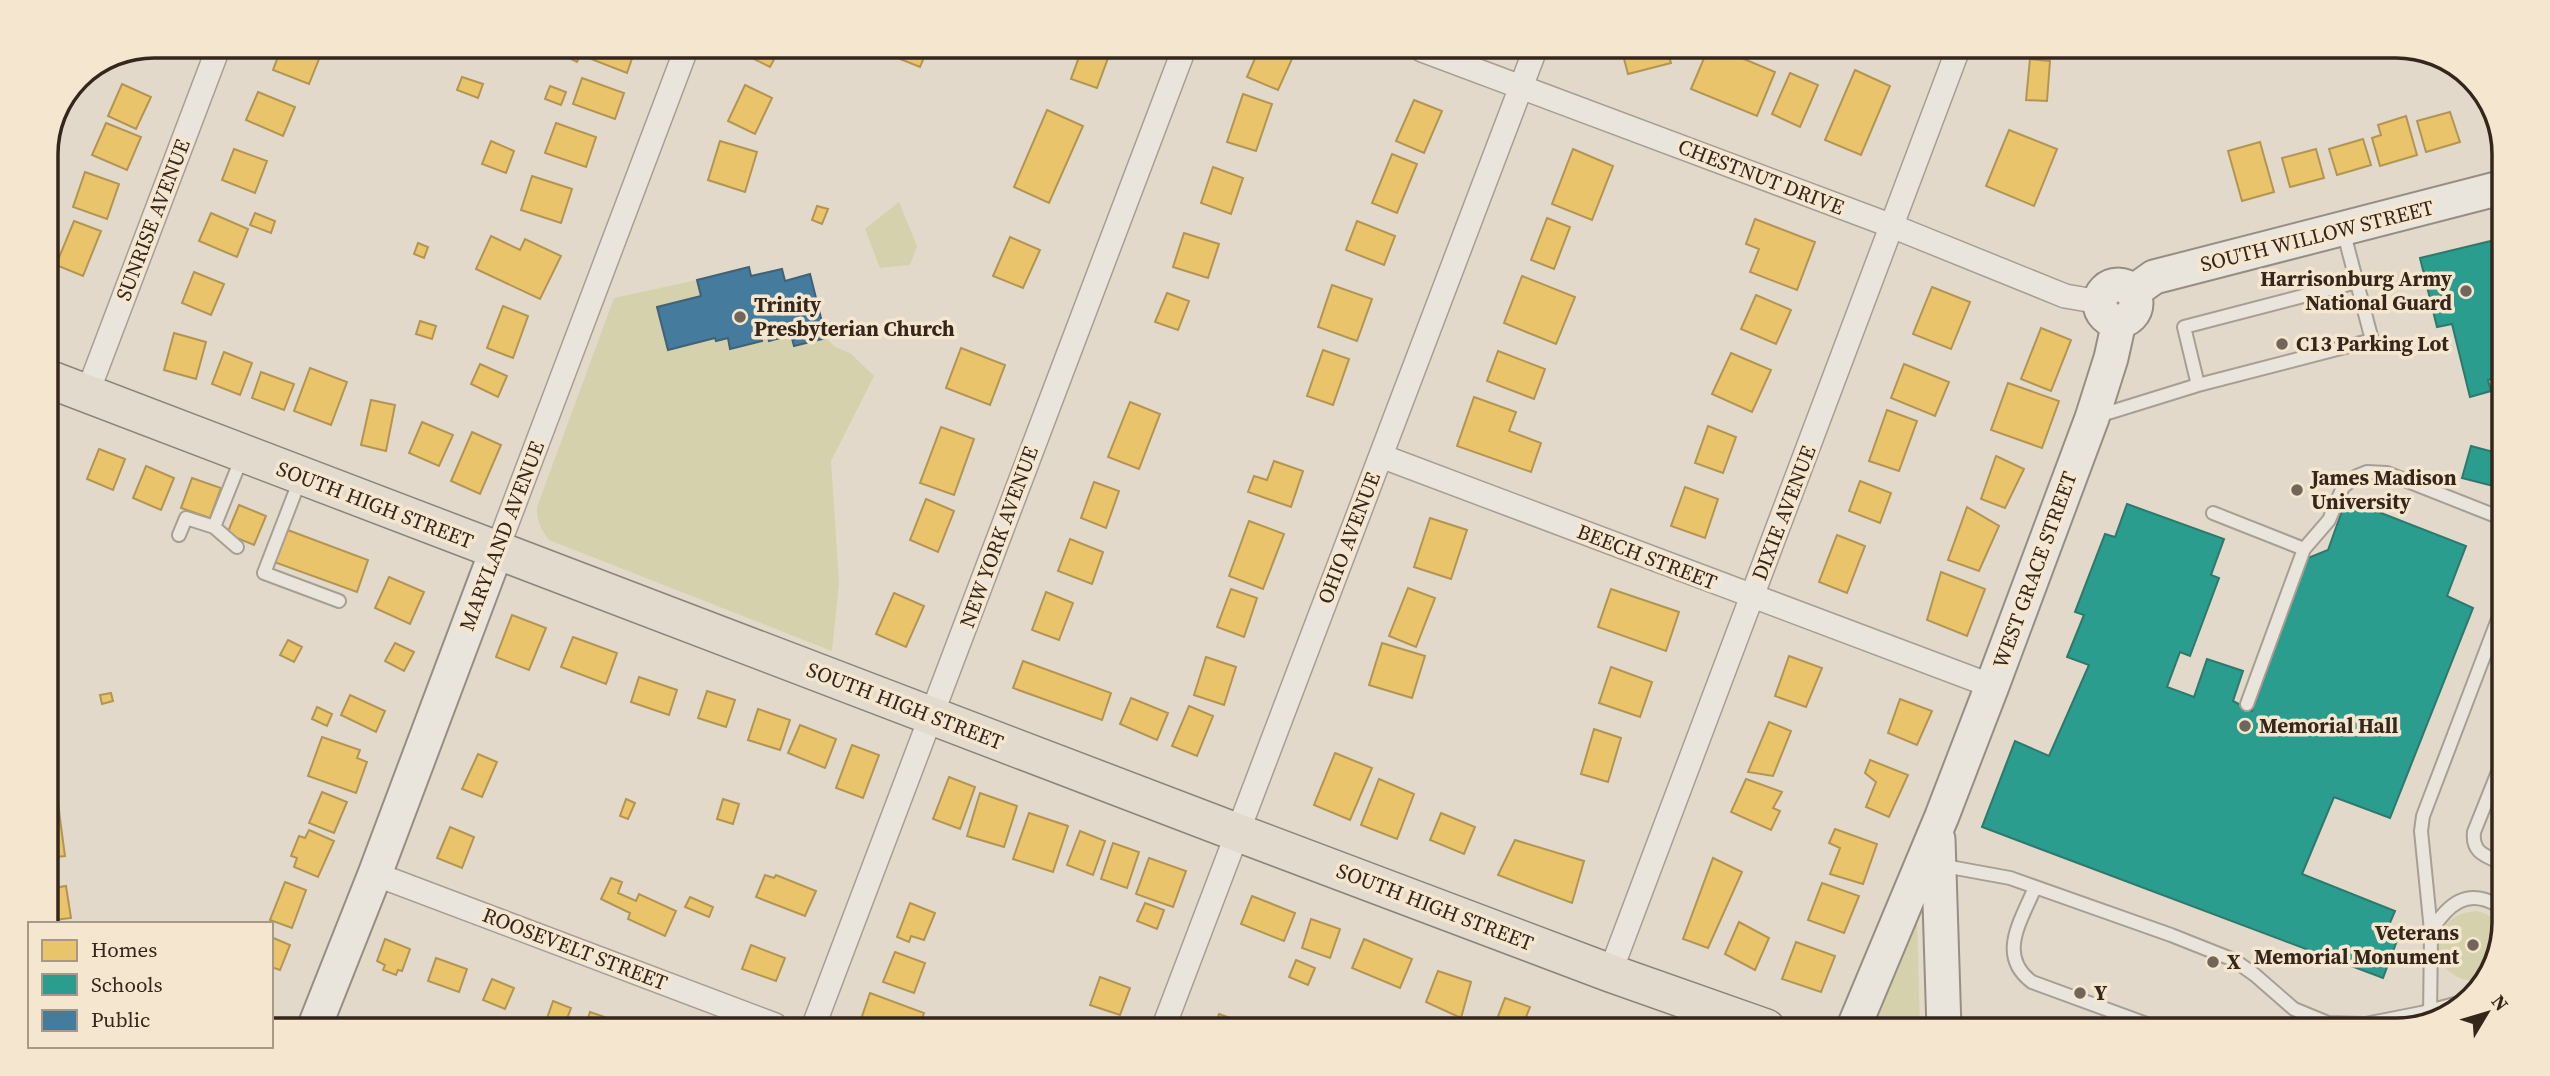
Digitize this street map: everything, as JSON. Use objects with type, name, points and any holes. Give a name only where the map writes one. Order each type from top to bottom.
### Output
[{"type":"main road","name":"SOUTH HIGH STREET","points":[[58,383],[1610,974],[1737,1018]]},
{"type":"street","name":"SUNRISE AVENUE","points":[[87,394],[214,58]]},
{"type":"street","name":"MARYLAND AVENUE","points":[[318,1018],[375,874],[683,58]]},
{"type":"street","name":"NEW YORK AVENUE","points":[[817,1018],[1181,58]]},
{"type":"street","name":"CHESTNUT DRIVE","points":[[1443,58],[1892,226],[2110,312]]},
{"type":"street","name":"OHIO AVENUE","points":[[1167,1018],[1532,58]]},
{"type":"street","name":"DIXIE AVENUE","points":[[1610,974],[1954,58]]},
{"type":"street","name":"SOUTH WILLOW STREET","points":[[2133,292],[2154,277],[2492,190]]},
{"type":"street","name":"WEST GRACE STREET","points":[[1858,1018],[1930,864],[1942,816],[2092,418],[2111,358],[2110,312],[2134,314],[2137,303],[2133,292]]},
{"type":"street","name":"BEECH STREET","points":[[1381,456],[1992,686]]},
{"type":"street","name":"WEST GRACE STREET","points":[[1930,864],[1943,1018]]},
{"type":"street","name":"ROOSEVELT STREET","points":[[375,874],[756,1018]]},
{"type":"lane","points":[[2092,418],[2198,385],[2372,340],[2343,229]]},
{"type":"lane","points":[[2198,385],[2184,327],[2357,282]]},
{"type":"lane","points":[[214,527],[243,454]]},
{"type":"lane","points":[[2248,704],[2304,549],[2329,520],[2343,487],[2357,476],[2367,472],[2387,473],[2492,514]]},
{"type":"lane","points":[[301,476],[264,573],[340,601]]},
{"type":"lane","points":[[2213,513],[2304,549]]},
{"type":"lane","points":[[179,535],[186,518],[214,527],[237,547]]},
{"type":"lane","points":[[2430,1012],[2431,931],[2421,831],[2423,816],[2492,635]]},
{"type":"lane","points":[[2492,787],[2474,832],[2473,842],[2480,853],[2492,859]]},
{"type":"lane","points":[[1930,864],[2010,878],[2136,921],[2234,960],[2294,1009],[2310,1018]]},
{"type":"lane","points":[[2035,887],[2014,940],[2012,952],[2015,965],[2021,974],[2032,982],[2130,1018]]},
{"type":"lane","points":[[2431,931],[2440,916],[2459,901],[2472,897],[2484,898],[2492,902]]},
{"type":"shaded area","points":[[899,202],[917,246],[910,265],[880,268],[865,229]]},
{"type":"shaded area","points":[[697,280],[701,296],[657,307],[668,350],[715,338],[728,338],[731,349],[761,341],[758,328],[765,326],[791,335],[794,346],[826,338],[835,347],[850,353],[874,376],[831,461],[839,583],[832,651],[549,540],[537,516],[537,507],[614,298]]},
{"type":"shaded area","points":[[2477,911],[2492,918],[2485,959],[2474,978],[2463,978],[2451,973],[2443,962],[2439,950],[2440,936],[2447,924],[2459,915]]},
{"type":"shaded area","points":[[1917,915],[1920,1018],[1870,1018]]},
{"type":"building: Homes","points":[[278,58],[319,58],[309,84],[273,70]]},
{"type":"building: Homes","points":[[591,58],[632,58],[627,73]]},
{"type":"building: Homes","points":[[752,58],[775,58],[770,67]]},
{"type":"building: Homes","points":[[898,58],[924,58],[920,67]]},
{"type":"building: Homes","points":[[1079,58],[1108,58],[1097,88],[1071,79]]},
{"type":"building: Homes","points":[[1255,58],[1292,58],[1278,90],[1247,77]]},
{"type":"building: Homes","points":[[1624,58],[1669,58],[1671,63],[1628,74]]},
{"type":"building: Homes","points":[[1704,58],[1742,58],[1775,72],[1757,116],[1691,89]]},
{"type":"building: Homes","points":[[2030,59],[2050,61],[2047,101],[2026,100]]},
{"type":"building: Homes","points":[[1855,70],[1890,86],[1861,155],[1825,140]]},
{"type":"building: Homes","points":[[1790,73],[1818,85],[1800,127],[1772,114]]},
{"type":"building: Homes","points":[[462,77],[483,84],[478,98],[457,90]]},
{"type":"building: Homes","points":[[582,78],[624,93],[615,119],[573,104]]},
{"type":"building: Homes","points":[[122,84],[151,97],[136,129],[108,116]]},
{"type":"building: Homes","points":[[745,85],[772,98],[755,134],[728,121]]},
{"type":"building: Homes","points":[[550,86],[566,92],[561,105],[545,99]]},
{"type":"building: Homes","points":[[258,92],[295,107],[283,136],[246,120]]},
{"type":"building: Homes","points":[[1243,94],[1272,104],[1256,151],[1227,142]]},
{"type":"building: Homes","points":[[1414,100],[1442,111],[1424,153],[1396,141]]},
{"type":"building: Homes","points":[[1047,110],[1083,126],[1049,203],[1014,187]]},
{"type":"building: Homes","points":[[2450,112],[2460,142],[2426,152],[2417,121]]},
{"type":"building: Homes","points":[[2406,116],[2417,155],[2380,166],[2372,138],[2381,135],[2378,125]]},
{"type":"building: Homes","points":[[106,123],[141,137],[127,170],[92,155]]},
{"type":"building: Homes","points":[[556,123],[596,137],[586,167],[545,153]]},
{"type":"building: Homes","points":[[2009,130],[2057,149],[2034,206],[1986,186]]},
{"type":"building: Homes","points":[[2363,139],[2371,165],[2337,175],[2329,149]]},
{"type":"building: Homes","points":[[491,141],[514,151],[506,173],[482,164]]},
{"type":"building: Homes","points":[[720,141],[757,152],[745,192],[708,180]]},
{"type":"building: Homes","points":[[2260,142],[2274,192],[2242,201],[2228,151]]},
{"type":"building: Homes","points":[[234,149],[267,161],[255,193],[222,180]]},
{"type":"building: Homes","points":[[1573,149],[1613,166],[1592,220],[1552,204]]},
{"type":"building: Homes","points":[[2316,149],[2324,178],[2290,187],[2282,158]]},
{"type":"building: Homes","points":[[1392,154],[1417,164],[1397,213],[1372,203]]},
{"type":"building: Homes","points":[[1213,167],[1243,178],[1231,214],[1201,203]]},
{"type":"building: Homes","points":[[85,172],[119,184],[107,219],[73,207]]},
{"type":"building: Homes","points":[[532,176],[572,189],[561,223],[521,210]]},
{"type":"building: Homes","points":[[817,206],[828,209],[822,224],[812,220]]},
{"type":"building: Homes","points":[[211,213],[248,229],[237,257],[199,241]]},
{"type":"building: Homes","points":[[255,213],[275,221],[271,233],[250,225]]},
{"type":"building: Homes","points":[[1547,218],[1570,227],[1554,269],[1531,260]]},
{"type":"building: Homes","points":[[1755,219],[1815,242],[1797,290],[1750,272],[1759,249],[1746,244]]},
{"type":"building: Homes","points":[[74,221],[101,231],[83,276],[58,266]]},
{"type":"building: Homes","points":[[1357,221],[1395,236],[1384,265],[1346,250]]},
{"type":"building: Homes","points":[[1184,233],[1219,244],[1208,278],[1173,267]]},
{"type":"building: Homes","points":[[491,236],[520,250],[525,239],[561,256],[540,299],[476,269]]},
{"type":"building: Homes","points":[[1010,237],[1040,250],[1023,288],[993,276]]},
{"type":"building: Homes","points":[[418,243],[428,247],[424,258],[414,254]]},
{"type":"building: Homes","points":[[194,272],[224,284],[211,315],[182,303]]},
{"type":"building: Homes","points":[[1522,276],[1575,297],[1556,344],[1504,323]]},
{"type":"building: Homes","points":[[1332,285],[1372,299],[1357,341],[1318,327]]},
{"type":"building: Homes","points":[[1932,287],[1970,302],[1951,349],[1913,334]]},
{"type":"building: Homes","points":[[1167,293],[1189,301],[1178,330],[1155,322]]},
{"type":"building: Homes","points":[[1756,295],[1791,310],[1776,344],[1741,329]]},
{"type":"building: Homes","points":[[503,306],[528,316],[513,358],[487,348]]},
{"type":"building: Homes","points":[[420,321],[436,326],[432,339],[416,334]]},
{"type":"building: Homes","points":[[2041,328],[2071,340],[2051,391],[2021,379]]},
{"type":"building: Homes","points":[[174,333],[206,342],[196,379],[164,370]]},
{"type":"building: Homes","points":[[961,348],[1005,365],[990,405],[946,388]]},
{"type":"building: Homes","points":[[1323,350],[1349,359],[1333,405],[1307,396]]},
{"type":"building: Homes","points":[[1498,351],[1545,369],[1534,399],[1487,381]]},
{"type":"building: Homes","points":[[224,352],[252,363],[240,395],[212,384]]},
{"type":"building: Homes","points":[[1731,353],[1771,370],[1752,412],[1712,394]]},
{"type":"building: Homes","points":[[480,364],[507,376],[498,397],[471,384]]},
{"type":"building: Homes","points":[[1904,364],[1949,382],[1935,416],[1891,398]]},
{"type":"building: Homes","points":[[310,368],[347,382],[331,425],[294,411]]},
{"type":"building: Homes","points":[[261,372],[294,384],[284,410],[252,398]]},
{"type":"building: Homes","points":[[2008,383],[2059,401],[2042,448],[1991,430]]},
{"type":"building: Homes","points":[[1474,397],[1516,412],[1509,431],[1541,443],[1531,472],[1457,446]]},
{"type":"building: Homes","points":[[371,400],[395,405],[386,451],[361,445]]},
{"type":"building: Homes","points":[[1130,402],[1160,414],[1139,469],[1108,457]]},
{"type":"building: Homes","points":[[1887,410],[1917,421],[1899,471],[1869,461]]},
{"type":"building: Homes","points":[[422,422],[453,435],[439,466],[409,453]]},
{"type":"building: Homes","points":[[1708,426],[1736,437],[1723,473],[1695,463]]},
{"type":"building: Homes","points":[[941,427],[974,439],[954,495],[920,483]]},
{"type":"building: Homes","points":[[472,432],[501,445],[480,494],[451,481]]},
{"type":"building: Homes","points":[[99,449],[125,459],[113,490],[87,479]]},
{"type":"building: Homes","points":[[1996,456],[2024,469],[2005,508],[1981,499]]},
{"type":"building: Homes","points":[[1274,461],[1303,471],[1291,507],[1248,492],[1254,476],[1267,480]]},
{"type":"building: Homes","points":[[146,466],[174,478],[161,510],[133,498]]},
{"type":"building: Homes","points":[[192,478],[221,488],[210,518],[181,508]]},
{"type":"building: Homes","points":[[1860,481],[1891,493],[1880,523],[1849,511]]},
{"type":"building: Homes","points":[[1094,482],[1119,491],[1106,528],[1081,518]]},
{"type":"building: Homes","points":[[1685,487],[1718,499],[1705,538],[1671,526]]},
{"type":"building: Homes","points":[[926,499],[954,511],[938,552],[910,540]]},
{"type":"building: Homes","points":[[239,505],[266,516],[254,545],[227,534]]},
{"type":"building: Homes","points":[[1967,507],[1999,526],[1979,571],[1948,560]]},
{"type":"building: Homes","points":[[1430,518],[1467,530],[1451,579],[1414,567]]},
{"type":"building: Homes","points":[[1249,521],[1284,534],[1263,589],[1229,576]]},
{"type":"building: Homes","points":[[285,529],[368,560],[357,592],[274,562]]},
{"type":"building: Homes","points":[[1837,535],[1865,546],[1847,593],[1819,582]]},
{"type":"building: Homes","points":[[1070,539],[1103,552],[1092,584],[1058,571]]},
{"type":"building: Homes","points":[[1941,572],[1985,589],[1967,636],[1927,620]]},
{"type":"building: Homes","points":[[389,577],[424,592],[410,624],[375,608]]},
{"type":"building: Homes","points":[[1408,588],[1435,598],[1416,647],[1389,636]]},
{"type":"building: Homes","points":[[1231,589],[1257,598],[1244,637],[1217,627]]},
{"type":"building: Homes","points":[[1611,589],[1679,612],[1666,651],[1598,627]]},
{"type":"building: Homes","points":[[1046,592],[1073,603],[1059,640],[1032,630]]},
{"type":"building: Homes","points":[[894,593],[924,606],[906,647],[876,634]]},
{"type":"building: Homes","points":[[512,615],[546,628],[529,670],[496,657]]},
{"type":"building: Homes","points":[[573,637],[617,653],[606,684],[561,667]]},
{"type":"building: Homes","points":[[288,640],[302,647],[294,662],[280,655]]},
{"type":"building: Homes","points":[[395,643],[414,652],[404,671],[385,661]]},
{"type":"building: Homes","points":[[1382,643],[1425,656],[1412,698],[1369,685]]},
{"type":"building: Homes","points":[[1789,656],[1822,668],[1806,707],[1775,696]]},
{"type":"building: Homes","points":[[1206,657],[1236,667],[1224,705],[1194,695]]},
{"type":"building: Homes","points":[[1023,661],[1111,693],[1102,720],[1013,688]]},
{"type":"building: Homes","points":[[1611,667],[1652,682],[1640,717],[1599,703]]},
{"type":"building: Homes","points":[[639,677],[677,690],[669,715],[631,702]]},
{"type":"building: Homes","points":[[707,691],[735,700],[726,727],[698,718]]},
{"type":"building: Homes","points":[[111,693],[113,701],[102,704],[100,695]]},
{"type":"building: Homes","points":[[350,695],[385,711],[376,732],[341,715]]},
{"type":"building: Homes","points":[[1131,698],[1168,713],[1157,740],[1120,724]]},
{"type":"building: Homes","points":[[1900,699],[1932,711],[1917,745],[1888,733]]},
{"type":"building: Homes","points":[[1189,706],[1213,716],[1197,756],[1172,746]]},
{"type":"building: Homes","points":[[317,707],[332,714],[327,726],[312,719]]},
{"type":"building: Homes","points":[[758,709],[790,720],[780,750],[748,740]]},
{"type":"building: Homes","points":[[1769,722],[1791,731],[1773,776],[1748,772]]},
{"type":"building: Homes","points":[[800,725],[836,739],[825,768],[788,753]]},
{"type":"building: Homes","points":[[1594,729],[1621,738],[1608,782],[1581,774]]},
{"type":"building: Homes","points":[[322,737],[360,750],[357,758],[367,762],[356,793],[308,776]]},
{"type":"building: Homes","points":[[852,745],[879,755],[863,798],[836,788]]},
{"type":"building: Homes","points":[[1335,753],[1372,768],[1350,820],[1314,805]]},
{"type":"building: Homes","points":[[478,754],[497,762],[482,797],[462,789]]},
{"type":"building: Homes","points":[[1870,760],[1908,775],[1889,817],[1866,807],[1876,782],[1865,773]]},
{"type":"building: Homes","points":[[949,777],[975,787],[960,829],[933,819]]},
{"type":"building: Homes","points":[[1379,779],[1414,794],[1397,839],[1361,825]]},
{"type":"building: Homes","points":[[1746,779],[1782,792],[1773,808],[1780,811],[1771,830],[1731,812]]},
{"type":"building: Homes","points":[[322,792],[347,802],[334,833],[309,823]]},
{"type":"building: Homes","points":[[980,793],[1017,806],[1004,847],[967,836]]},
{"type":"building: Homes","points":[[626,799],[635,803],[628,819],[620,816]]},
{"type":"building: Homes","points":[[723,799],[739,804],[733,824],[717,819]]},
{"type":"building: Homes","points":[[1029,813],[1068,826],[1053,872],[1013,859]]},
{"type":"building: Homes","points":[[1441,813],[1475,827],[1464,854],[1430,840]]},
{"type":"building: Homes","points":[[58,819],[65,856],[58,857]]},
{"type":"building: Homes","points":[[450,827],[474,837],[462,868],[437,858]]},
{"type":"building: Homes","points":[[1835,829],[1877,844],[1863,884],[1830,874],[1840,848],[1829,843]]},
{"type":"building: Homes","points":[[309,830],[334,841],[318,877],[294,867],[297,858],[291,856],[299,836],[305,838]]},
{"type":"building: Homes","points":[[1080,831],[1105,841],[1093,875],[1067,865]]},
{"type":"building: Homes","points":[[1515,840],[1584,861],[1572,903],[1498,875]]},
{"type":"building: Homes","points":[[1113,843],[1139,852],[1127,888],[1101,879]]},
{"type":"building: Homes","points":[[1149,858],[1186,871],[1173,907],[1136,894]]},
{"type":"building: Homes","points":[[1713,858],[1742,872],[1708,948],[1683,939]]},
{"type":"building: Homes","points":[[765,875],[774,878],[776,875],[816,891],[805,916],[756,897]]},
{"type":"building: Homes","points":[[611,878],[622,882],[618,893],[636,901],[639,894],[676,911],[665,936],[628,919],[630,913],[601,899]]},
{"type":"building: Homes","points":[[285,882],[306,890],[292,928],[270,920]]},
{"type":"building: Homes","points":[[1822,883],[1859,896],[1844,933],[1808,920]]},
{"type":"building: Homes","points":[[66,886],[71,918],[58,920],[58,887]]},
{"type":"building: Homes","points":[[1252,896],[1295,913],[1284,941],[1241,924]]},
{"type":"building: Homes","points":[[690,897],[713,907],[709,917],[685,907]]},
{"type":"building: Homes","points":[[910,903],[935,913],[924,940],[911,936],[909,942],[897,937]]},
{"type":"building: Homes","points":[[1145,903],[1164,910],[1157,929],[1137,921]]},
{"type":"building: Homes","points":[[1311,919],[1340,929],[1330,958],[1302,948]]},
{"type":"building: Homes","points":[[1739,922],[1769,938],[1755,970],[1725,954]]},
{"type":"building: Homes","points":[[273,938],[290,945],[280,970],[273,968]]},
{"type":"building: Homes","points":[[385,939],[410,949],[402,971],[398,970],[396,975],[383,970],[385,965],[377,961]]},
{"type":"building: Homes","points":[[1364,939],[1412,959],[1400,988],[1352,968]]},
{"type":"building: Homes","points":[[1796,942],[1835,956],[1821,992],[1782,979]]},
{"type":"building: Homes","points":[[751,945],[785,958],[776,981],[742,969]]},
{"type":"building: Homes","points":[[895,952],[925,963],[914,993],[883,982]]},
{"type":"building: Homes","points":[[436,958],[467,969],[459,992],[428,981]]},
{"type":"building: Homes","points":[[1296,960],[1315,968],[1308,985],[1289,977]]},
{"type":"building: Homes","points":[[1438,971],[1471,982],[1461,1018],[1426,1002]]},
{"type":"building: Homes","points":[[1100,977],[1130,988],[1120,1015],[1090,1005]]},
{"type":"building: Homes","points":[[492,979],[514,988],[505,1009],[483,1000]]},
{"type":"building: Homes","points":[[870,993],[924,1013],[922,1018],[861,1018]]},
{"type":"building: Homes","points":[[1505,998],[1530,1007],[1526,1018],[1497,1018]]},
{"type":"building: Homes","points":[[553,1001],[571,1008],[567,1018],[547,1018]]},
{"type":"building: Homes","points":[[590,1012],[607,1018],[588,1018]]},
{"type":"building: Schools","name":"Harrisonburg Army National Guard","points":[[2492,241],[2492,379],[2488,380],[2491,391],[2470,397],[2452,324],[2437,327],[2420,258]]},
{"type":"building: Schools","points":[[2471,446],[2492,452],[2492,486],[2462,478]]},
{"type":"building: Schools","name":"Memorial Hall","points":[[2127,504],[2224,539],[2211,575],[2219,578],[2190,656],[2180,652],[2167,687],[2194,697],[2207,659],[2243,671],[2233,701],[2252,711],[2308,558],[2328,550],[2342,511],[2358,504],[2466,546],[2447,596],[2473,608],[2390,818],[2334,797],[2302,874],[2395,911],[2386,932],[2398,938],[2383,978],[1982,827],[2015,741],[2049,756],[2089,665],[2067,657],[2084,615],[2075,612],[2105,534],[2115,537]]},
{"type":"building: Public","name":"Trinity Presbyterian Church","points":[[749,267],[751,276],[782,269],[785,281],[810,274],[826,338],[794,346],[791,335],[769,341],[765,326],[758,328],[762,341],[730,349],[728,338],[716,341],[715,338],[668,350],[657,307],[701,296],[697,280]]},
{"type":"place","name":"Harrisonburg Army National Guard","points":[[2466,291]]},
{"type":"place","name":"Trinity Presbyterian Church","points":[[740,317]]},
{"type":"place","name":"C13 Parking Lot","points":[[2282,344]]},
{"type":"place","name":"James Madison University","points":[[2297,490]]},
{"type":"place","name":"Memorial Hall","points":[[2245,726]]},
{"type":"place","name":"Veterans Memorial Monument","points":[[2473,945]]},
{"type":"place","name":"X","points":[[2213,962]]},
{"type":"place","name":"Y","points":[[2080,993]]}]
